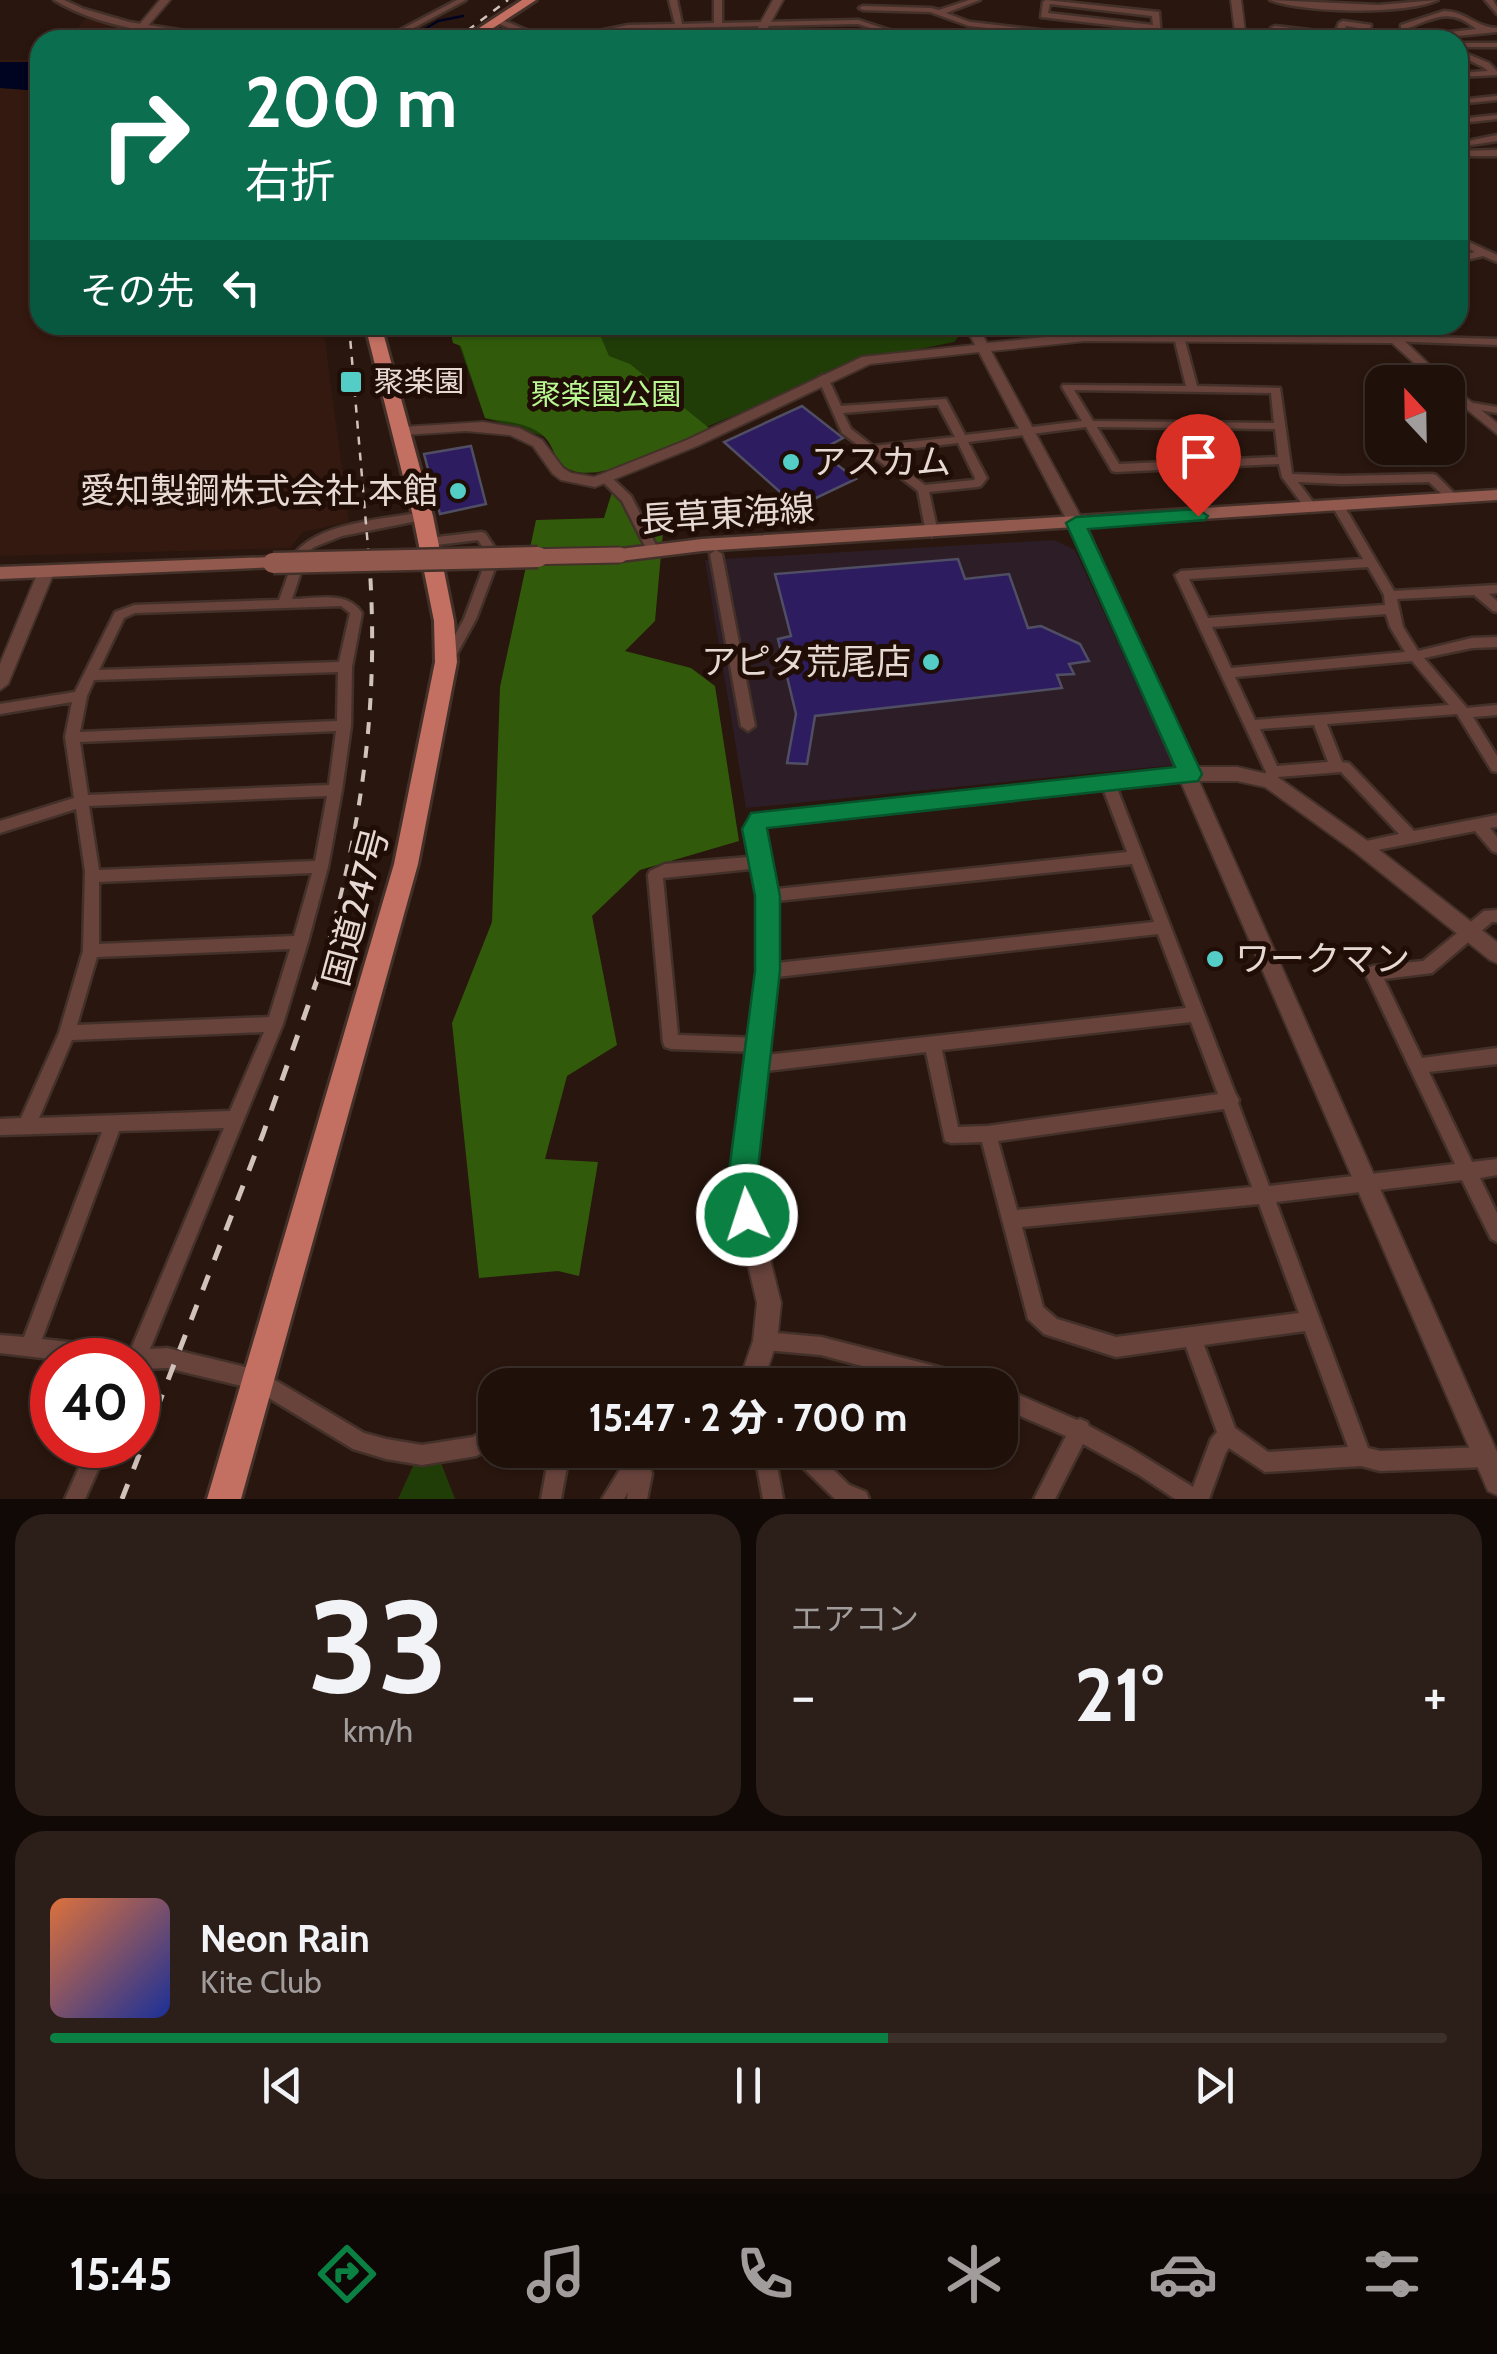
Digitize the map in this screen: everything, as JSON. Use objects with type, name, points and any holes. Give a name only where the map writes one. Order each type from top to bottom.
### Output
[{"type":"highway","points":[[483,30],[530,0]]},
{"type":"highway","name":"国道247号","points":[[224,1499],[406,864],[446,662],[444,621],[423,516],[376,335]]},
{"type":"main road","name":"長草東海線","points":[[0,574],[716,554],[1341,510],[1497,495]]},
{"type":"main road","name":"長草東海線","points":[[620,556],[652,549],[1078,528],[1310,506],[1341,510],[1497,507]]},
{"type":"street","points":[[58,0],[88,16],[168,30]]},
{"type":"street","points":[[142,27],[165,0]]},
{"type":"street","points":[[404,30],[462,0]]},
{"type":"street","points":[[673,0],[679,25]]},
{"type":"street","points":[[718,0],[718,23]]},
{"type":"street","points":[[760,30],[778,0]]},
{"type":"street","points":[[934,11],[976,0]]},
{"type":"street","points":[[1236,0],[1240,30]]},
{"type":"street","points":[[1292,30],[1276,28],[1281,20],[1278,1],[1308,7],[1360,2],[1388,8],[1439,0]]},
{"type":"street","points":[[1489,0],[1497,12]]},
{"type":"street","points":[[1046,1],[1128,5],[1156,14],[1157,28],[1044,15],[1046,1]]},
{"type":"street","points":[[858,22],[862,4],[916,4],[956,21],[1019,30]]},
{"type":"street","points":[[1404,30],[1453,12],[1482,30]]},
{"type":"street","points":[[497,21],[519,30]]},
{"type":"street","points":[[611,30],[718,23],[762,24],[774,29],[858,22],[884,30]]},
{"type":"street","points":[[692,24],[696,30]]},
{"type":"street","points":[[1340,30],[1343,24],[1368,27],[1367,30]]},
{"type":"street","points":[[1468,31],[1497,30]]},
{"type":"street","points":[[1468,47],[1497,45]]},
{"type":"street","points":[[1468,54],[1496,74]]},
{"type":"street","points":[[1478,61],[1497,60]]},
{"type":"street","points":[[1468,74],[1496,74]]},
{"type":"street","points":[[1468,101],[1497,98]]},
{"type":"street","points":[[1468,121],[1497,117]]},
{"type":"street","points":[[1468,143],[1497,138]]},
{"type":"street","points":[[1468,154],[1497,153]]},
{"type":"street","points":[[1468,246],[1497,259]]},
{"type":"street","points":[[1468,257],[1483,254]]},
{"type":"street","points":[[977,335],[1078,528],[1190,774],[1497,1482]]},
{"type":"street","points":[[1389,335],[1422,365]]},
{"type":"street","points":[[402,431],[503,430],[529,437],[556,472],[579,482],[607,480],[866,360],[1086,337],[1497,342]]},
{"type":"street","points":[[1179,337],[1192,386]]},
{"type":"street","points":[[823,378],[846,431],[923,489],[932,534]]},
{"type":"street","points":[[1285,460],[1116,468],[1067,387],[1276,390],[1288,476],[1310,506]]},
{"type":"street","points":[[836,410],[938,399],[982,478],[977,482],[923,489]]},
{"type":"street","points":[[1467,405],[1497,410]]},
{"type":"street","points":[[1467,405],[1497,430]]},
{"type":"street","points":[[871,450],[1087,424],[1280,426]]},
{"type":"street","points":[[1288,476],[1320,481],[1356,477],[1432,478],[1454,498]]},
{"type":"street","points":[[607,480],[627,499],[652,549]]},
{"type":"street","points":[[1341,510],[1414,656],[1462,711],[1497,767]]},
{"type":"street","points":[[302,552],[306,545],[324,536],[423,516]]},
{"type":"street","points":[[428,542],[480,536],[494,555],[470,619],[446,662]]},
{"type":"street","points":[[716,554],[748,726]]},
{"type":"street","points":[[1370,564],[1181,575],[1252,725],[1271,776],[1497,954]]},
{"type":"street","points":[[0,684],[46,572]]},
{"type":"street","points":[[284,603],[294,575]]},
{"type":"street","points":[[1204,622],[1497,589]]},
{"type":"street","points":[[1480,592],[1497,608]]},
{"type":"street","points":[[26,1127],[67,1033],[91,951],[93,876],[72,736],[80,696],[126,610],[284,603],[350,605],[356,614],[345,667],[344,726],[321,867],[275,1024],[145,1338]]},
{"type":"street","points":[[1227,673],[1414,656],[1472,643],[1497,642]]},
{"type":"street","points":[[89,675],[345,667]]},
{"type":"street","points":[[0,710],[80,696]]},
{"type":"street","points":[[1252,725],[1497,710]]},
{"type":"street","points":[[1319,720],[1336,767]]},
{"type":"street","points":[[72,736],[344,726]]},
{"type":"street","points":[[756,1368],[765,1341],[769,1303],[741,1187],[768,971],[767,896],[754,829],[759,820],[1190,774],[1271,776],[1344,767],[1411,837]]},
{"type":"street","points":[[1108,782],[1362,1456]]},
{"type":"street","points":[[0,827],[82,802],[336,790]]},
{"type":"street","points":[[1362,847],[1497,821]]},
{"type":"street","points":[[1478,824],[1497,848]]},
{"type":"street","points":[[767,896],[1137,858]]},
{"type":"street","points":[[760,862],[665,870],[656,875],[671,1042],[758,1055],[932,1044],[1194,1014]]},
{"type":"street","points":[[93,876],[321,867]]},
{"type":"street","points":[[1497,916],[1489,916],[1426,968],[1372,974],[1497,1233]]},
{"type":"street","points":[[768,971],[1164,927]]},
{"type":"street","points":[[91,951],[300,942]]},
{"type":"street","points":[[67,1033],[275,1024]]},
{"type":"street","points":[[932,1044],[950,1135],[988,1134],[1230,1100]]},
{"type":"street","points":[[1418,1066],[1497,1056]]},
{"type":"street","points":[[0,1127],[237,1119]]},
{"type":"street","points":[[34,1338],[114,1124]]},
{"type":"street","points":[[988,1134],[1035,1312],[1050,1327],[1116,1347],[1311,1320]]},
{"type":"street","points":[[1012,1219],[1497,1167]]},
{"type":"street","points":[[1192,1337],[1228,1434],[1265,1462],[1362,1456],[1380,1461],[1486,1457]]},
{"type":"street","points":[[765,1341],[820,1346],[905,1368]]},
{"type":"street","points":[[0,1344],[30,1348]]},
{"type":"street","points":[[160,1360],[176,1360],[258,1380],[360,1442],[386,1449],[422,1455],[478,1445]]},
{"type":"street","points":[[1018,1404],[1080,1429],[1196,1499],[1218,1446],[1228,1434]]},
{"type":"street","points":[[1044,1499],[1080,1429]]},
{"type":"street","points":[[75,1499],[89,1468]]},
{"type":"street","points":[[552,1499],[557,1468]]},
{"type":"street","points":[[612,1499],[632,1468]]},
{"type":"street","points":[[636,1499],[641,1468]]},
{"type":"street","points":[[767,1468],[772,1499]]},
{"type":"street","points":[[818,1468],[842,1492],[859,1499]]},
{"type":"shaded area","points":[[87,17],[145,30],[76,30]]},
{"type":"shaded area","points":[[0,60],[30,60],[30,335],[324,335],[349,522],[303,532],[290,548],[0,556]]},
{"type":"shaded area","name":"アピタ荒尾店","points":[[1054,540],[1075,550],[1174,765],[746,808],[705,560]]},
{"type":"green space","points":[[451,335],[600,335],[609,356],[630,364],[709,428],[637,461],[596,472],[579,472],[565,467],[548,441],[535,430],[485,418],[461,346],[453,343]]},
{"type":"green space","name":"聚楽園公園","points":[[456,335],[959,336],[954,342],[866,360],[597,473],[546,437],[485,418]]},
{"type":"green space","points":[[613,489],[663,532],[655,621],[625,651],[691,668],[715,686],[739,841],[640,870],[592,916],[617,1045],[567,1076],[545,1159],[598,1162],[579,1276],[558,1271],[479,1278],[452,1023],[492,922],[500,687],[536,520],[604,518]]},
{"type":"green space","points":[[441,1463],[455,1499],[398,1499],[414,1464]]},
{"type":"water","points":[[0,62],[30,62],[30,90],[0,88]]},
{"type":"building","name":"アスカム","points":[[802,406],[843,438],[819,451],[856,479],[797,507],[724,442]]},
{"type":"building","name":"愛知製鋼株式会社 本館","points":[[471,446],[486,504],[440,514],[424,454]]},
{"type":"building","name":"アピタ荒尾店","points":[[958,559],[965,579],[1009,574],[1028,628],[1041,626],[1080,644],[1089,661],[1069,664],[1074,674],[1057,675],[1062,688],[815,716],[807,764],[787,763],[796,714],[778,639],[791,636],[775,574]]},
{"type":"waterway","points":[[423,30],[438,21],[463,16]]},
{"type":"railway","points":[[468,30],[508,0]]},
{"type":"railway","points":[[350,335],[369,559]]},
{"type":"railway","points":[[321,968],[347,866],[364,765],[372,663],[369,557]]},
{"type":"railway","points":[[122,1499],[263,1134],[321,968]]},
{"type":"place","name":"聚楽園","points":[[351,382]]},
{"type":"place","name":"アスカム","points":[[791,462]]},
{"type":"place","name":"愛知製鋼株式会社 本館","points":[[458,491]]},
{"type":"place","name":"アピタ荒尾店","points":[[931,662]]},
{"type":"place","name":"ワークマン","points":[[1215,959]]},
{"type":"route","points":[[747,1215],[741,1187],[768,971],[767,896],[754,829],[759,820],[1190,774],[1076,523],[1198,516]]}]
